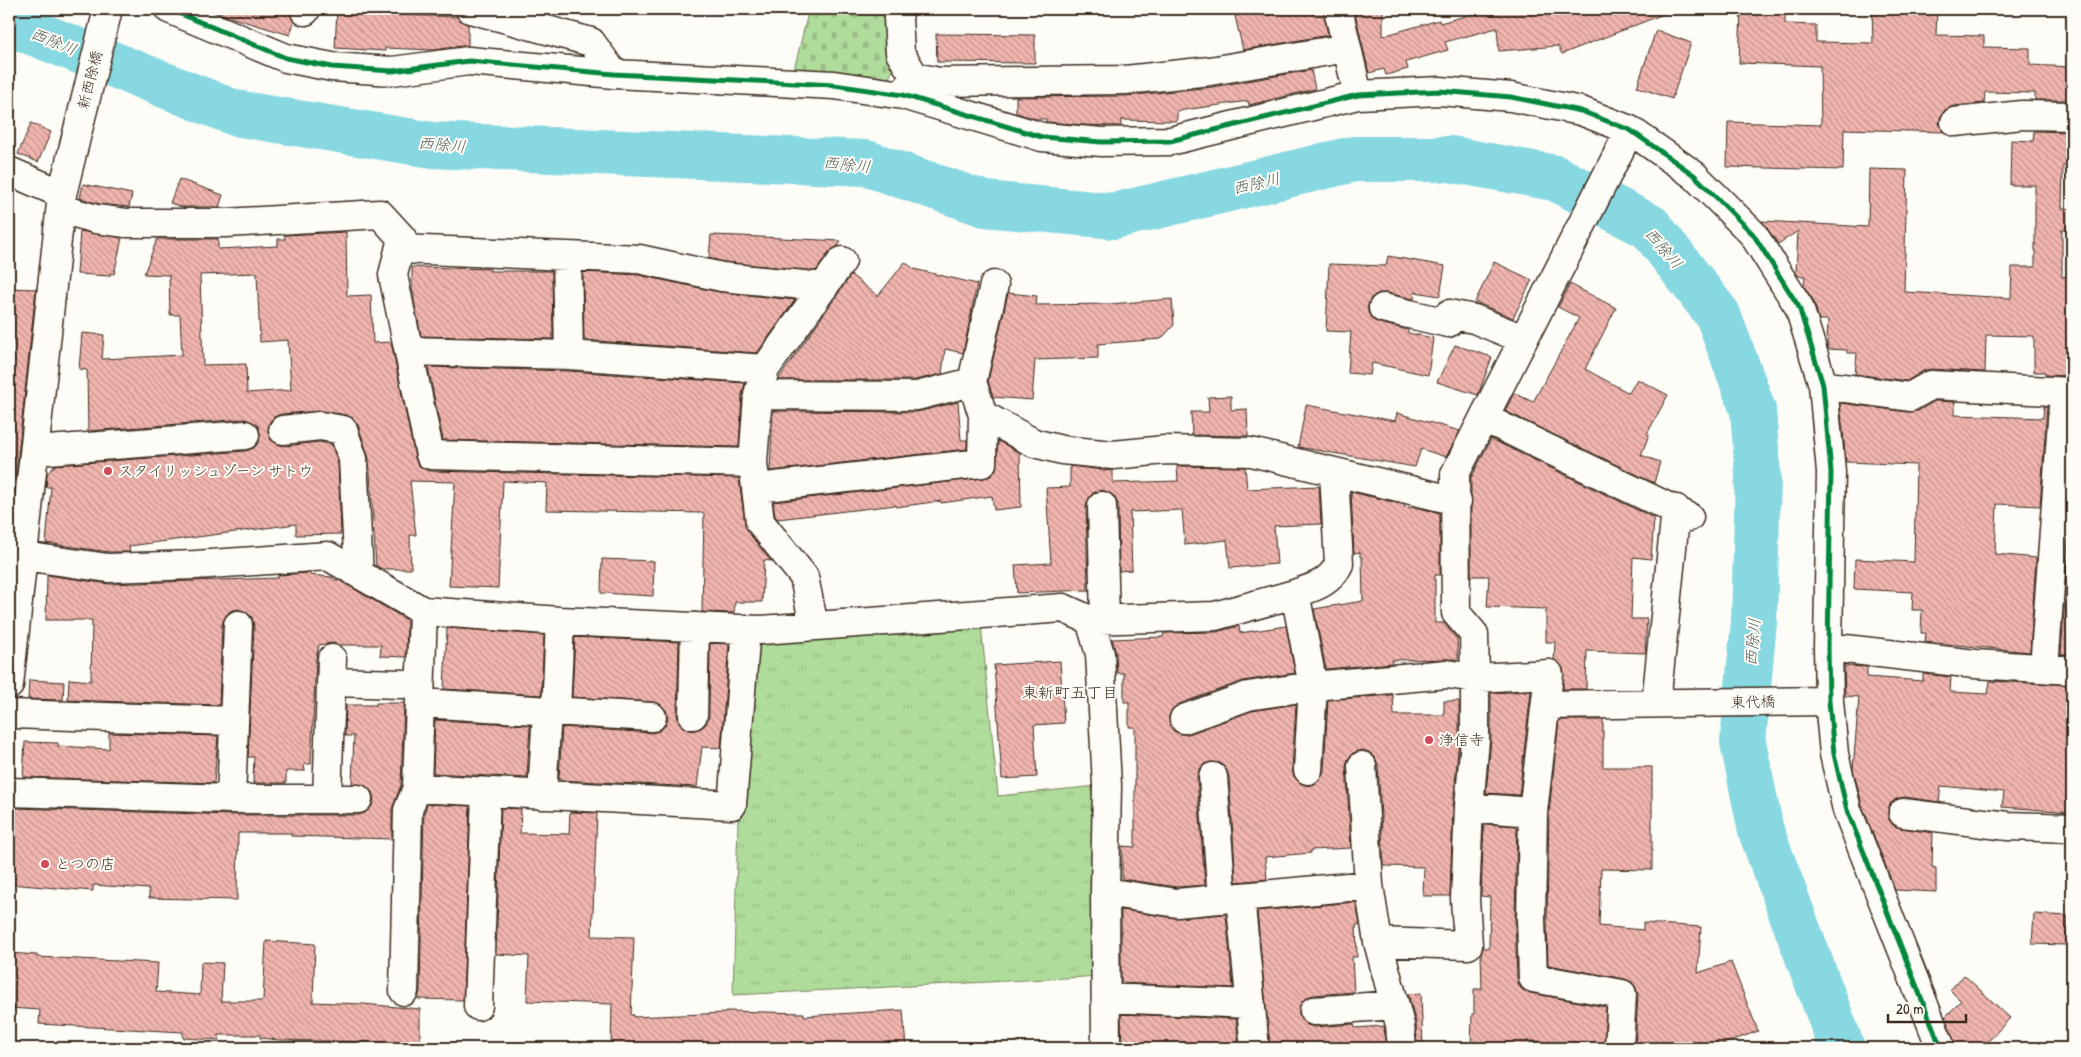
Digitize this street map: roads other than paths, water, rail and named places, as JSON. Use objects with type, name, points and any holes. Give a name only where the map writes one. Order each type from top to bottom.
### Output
[{"type":"street","name":"新西除橋","points":[[9,685],[19,544],[35,451],[62,202],[108,9]]},
{"type":"street","points":[[169,9],[286,58],[332,67],[392,71],[469,61],[614,74],[909,86],[939,82],[1125,80],[1210,71],[1347,48]]},
{"type":"street","points":[[470,9],[509,14],[591,42],[614,74]]},
{"type":"street","points":[[900,9],[898,18],[900,54],[909,86]]},
{"type":"street","points":[[1338,9],[1358,95]]},
{"type":"street","points":[[909,86],[1042,137],[1131,142],[1170,141],[1358,95],[1440,90],[1511,97],[1581,112],[1630,130],[1694,175],[1753,234],[1799,307],[1823,385],[1830,472],[1828,701],[1834,754],[1847,810],[1941,1048]]},
{"type":"street","points":[[1955,122],[2022,115],[2072,116]]},
{"type":"street","points":[[1378,942],[1468,945],[1465,899],[1469,807],[1475,740],[1474,634],[1456,613],[1457,501],[1455,474],[1630,130]]},
{"type":"street","points":[[9,171],[62,202],[96,219],[126,223],[226,223],[380,214],[402,238],[393,275],[430,455],[754,475],[982,463],[983,415],[972,382],[994,285]]},
{"type":"street","points":[[400,249],[639,259],[722,277],[824,286]]},
{"type":"street","points":[[567,256],[569,355]]},
{"type":"street","points":[[814,626],[804,578],[760,522],[754,475],[758,395],[765,369],[842,261]]},
{"type":"street","points":[[1383,308],[1448,323],[1449,314],[1474,319],[1523,339]]},
{"type":"street","points":[[409,351],[569,355],[765,369]]},
{"type":"street","points":[[758,395],[917,396],[972,382]]},
{"type":"street","points":[[1823,385],[1910,397],[1932,385],[2068,392],[2044,668]]},
{"type":"street","points":[[983,415],[1034,442],[1062,450],[1113,455],[1165,450],[1250,452],[1457,501]]},
{"type":"street","points":[[1484,418],[1683,513],[1668,703]]},
{"type":"street","points":[[283,430],[320,426],[343,430],[353,459],[359,574]]},
{"type":"street","points":[[35,451],[245,435]]},
{"type":"street","points":[[19,544],[108,568],[195,565],[328,556],[423,612],[560,621],[761,630],[1063,608],[1098,620],[1215,616],[1291,595],[1316,586],[1334,575],[1339,564],[1334,472]]},
{"type":"street","points":[[1102,506],[1098,620],[1107,776],[1108,837],[1105,892],[1106,1048]]},
{"type":"street","points":[[1291,595],[1298,608],[1313,686],[1308,770]]},
{"type":"street","points":[[404,991],[408,810],[417,788],[411,694],[423,612]]},
{"type":"street","points":[[542,794],[560,621]]},
{"type":"street","points":[[231,799],[238,625]]},
{"type":"street","points":[[693,715],[695,627]]},
{"type":"street","points":[[417,788],[732,805],[746,629]]},
{"type":"street","points":[[1828,648],[1975,664],[2072,670]]},
{"type":"street","points":[[327,798],[332,671],[411,694],[551,711],[652,717]]},
{"type":"street","points":[[1184,720],[1248,696],[1313,686],[1448,674],[1474,678],[1548,674],[1533,812],[1531,919],[1533,978],[1622,994],[1619,1048]]},
{"type":"street","name":"東代橋","points":[[1546,705],[1828,701]]},
{"type":"street","points":[[9,714],[234,721]]},
{"type":"street","points":[[1362,766],[1370,885],[1378,942],[1400,1025],[1402,1048]]},
{"type":"street","points":[[1213,777],[1231,898],[1251,1004],[1256,1048]]},
{"type":"street","points":[[9,792],[231,799],[358,798]]},
{"type":"street","points":[[478,1006],[486,792]]},
{"type":"street","points":[[1469,807],[1533,812]]},
{"type":"street","points":[[1903,813],[2008,826],[2072,828]]},
{"type":"street","points":[[1105,892],[1177,903],[1370,885]]},
{"type":"street","points":[[1106,998],[1251,1004]]},
{"type":"street","points":[[1314,1011],[1395,1006]]},
{"type":"waterway","name":"西除川","points":[[9,23],[235,113],[432,145],[866,163],[985,204],[1114,216],[1354,159],[1450,159],[1555,178],[1650,227],[1718,315],[1753,410],[1758,476],[1754,621],[1743,742],[1761,831],[1842,1048]]},
{"type":"place","name":"スタイリッシュゾーン サトウ","points":[[108,471]]},
{"type":"place","name":"浄信寺","points":[[1429,740]]},
{"type":"place","name":"とつの店","points":[[45,864]]},
{"type":"district","name":"東新町五丁目","points":[[1070,692]]}]
